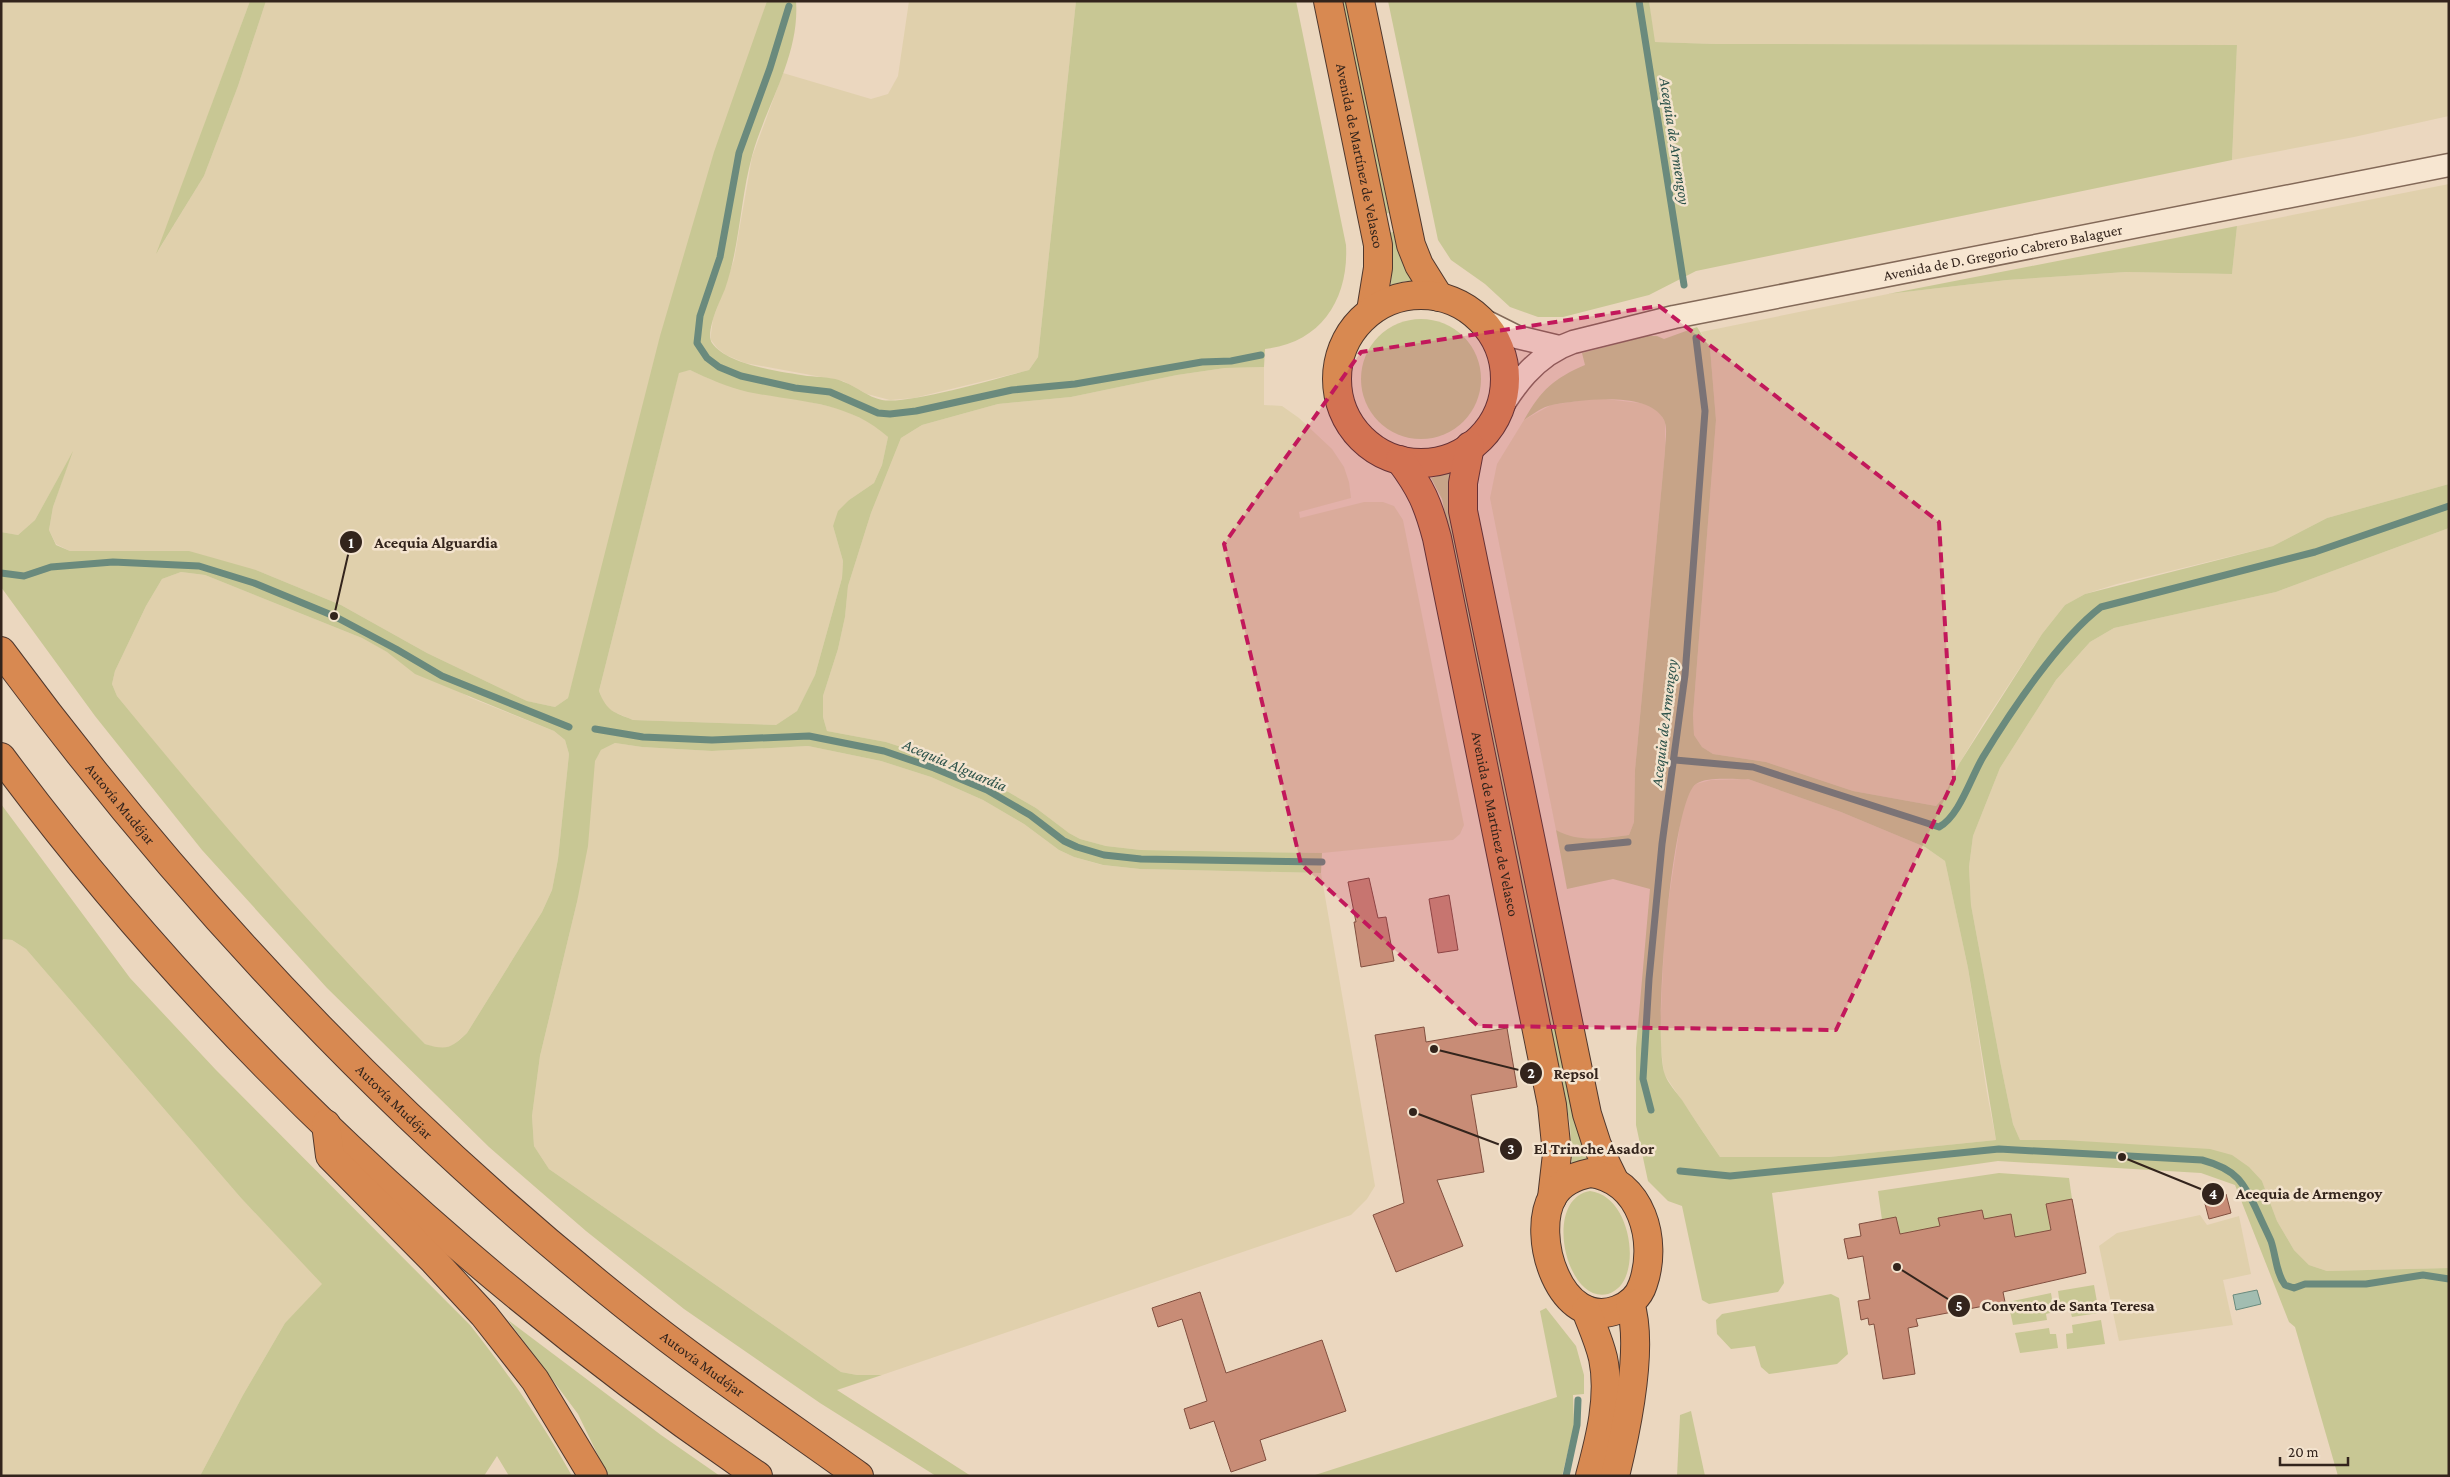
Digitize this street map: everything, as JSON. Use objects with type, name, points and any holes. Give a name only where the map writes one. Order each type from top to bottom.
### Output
[{"type":"highway","name":"Avenida de Martínez de Velasco","points":[[1328,1],[1378,245],[1378,268],[1371,311]]},
{"type":"highway","name":"Avenida de Martínez de Velasco","points":[[1360,1],[1411,246],[1419,265],[1439,297]]},
{"type":"highway","points":[[1411,295],[1439,297],[1453,301],[1478,317],[1497,343],[1502,358],[1504,391],[1493,422],[1483,435],[1470,446],[1451,457],[1429,462],[1400,460],[1386,455],[1362,438],[1345,414],[1339,399],[1337,382],[1342,350],[1349,335],[1371,311],[1397,298],[1411,295]]},
{"type":"highway","name":"Avenida de Martínez de Velasco","points":[[1470,446],[1462,495],[1465,518],[1588,1114],[1597,1145],[1613,1178]]},
{"type":"highway","name":"Avenida de Martínez de Velasco","points":[[1400,460],[1419,485],[1429,507],[1437,538],[1552,1105],[1557,1154],[1552,1198]]},
{"type":"highway","name":"Autovía Mudéjar","points":[[1,651],[88,766],[159,853],[296,1005],[376,1085],[472,1174],[626,1306],[715,1373],[859,1476]]},
{"type":"highway","points":[[1,757],[138,926],[217,1015],[326,1124],[410,1203],[529,1304],[660,1406],[758,1476]]},
{"type":"highway","points":[[326,1124],[330,1156],[434,1261],[484,1315],[535,1380],[593,1476]]},
{"type":"highway","points":[[1590,1173],[1613,1178],[1633,1198],[1645,1226],[1648,1242],[1642,1288],[1630,1303],[1612,1312],[1599,1313],[1586,1310],[1575,1304],[1565,1295],[1552,1266],[1546,1226],[1552,1198],[1559,1188],[1579,1175],[1590,1173]]},
{"type":"highway","points":[[1616,1476],[1627,1422],[1631,1386],[1635,1324],[1630,1303]]},
{"type":"highway","points":[[1586,1310],[1603,1358],[1605,1383],[1601,1430],[1590,1476]]},
{"type":"street","name":"Avenida de D. Gregorio Cabrero Balaguer","points":[[1493,422],[1514,387],[1527,372],[1559,347],[1674,317],[2449,165]]},
{"type":"street","name":"Avenida de D. Gregorio Cabrero Balaguer","points":[[1478,317],[1517,337],[1559,347]]},
{"type":"highlighted area","points":[[1659,306],[1939,522],[1954,779],[1836,1030],[1478,1026],[1301,864],[1224,544],[1361,352]]},
{"type":"shaded area","points":[[1,1],[250,1],[158,251],[204,176],[238,86],[266,1],[767,1],[749,55],[568,698],[555,707],[527,701],[427,653],[341,605],[256,570],[70,551],[56,544],[49,530],[53,507],[71,455],[35,520],[18,535],[1,532]]},
{"type":"shaded area","points":[[250,1],[266,1],[238,86],[204,176],[156,254]]},
{"type":"shaded area","points":[[767,1],[796,1],[793,41],[788,61],[752,156],[730,273],[710,332],[712,343],[719,351],[742,362],[784,372],[835,379],[882,400],[912,399],[976,384],[1029,370],[1038,357],[1076,1],[1296,1],[1346,245],[1346,265],[1342,283],[1328,315],[1316,328],[1302,338],[1285,345],[1265,349],[1264,367],[1225,368],[1177,375],[1071,397],[998,404],[922,425],[901,438],[871,513],[848,586],[845,617],[838,649],[823,696],[823,717],[827,731],[886,742],[938,759],[991,782],[1036,808],[1080,839],[1106,846],[1141,850],[1322,853],[1321,873],[1140,869],[1103,865],[1074,857],[1059,850],[1024,824],[983,800],[931,777],[881,761],[808,746],[712,751],[642,747],[615,743],[601,750],[595,761],[588,846],[577,902],[540,1056],[532,1116],[534,1146],[549,1169],[841,1372],[857,1375],[882,1375],[837,1390],[971,1476],[936,1476],[820,1403],[684,1309],[586,1231],[489,1147],[327,988],[202,850],[95,716],[1,587],[1,532],[18,535],[35,520],[73,451],[53,507],[49,530],[56,545],[70,551],[189,551],[256,570],[341,605],[427,653],[527,701],[555,707],[568,698],[660,336],[714,152]],"holes":[[[690,370],[733,388],[804,401],[839,410],[873,425],[888,437],[882,465],[874,483],[849,500],[838,511],[833,526],[843,561],[842,578],[815,675],[797,711],[776,725],[633,720],[616,713],[608,707],[599,691],[679,373]],[[181,572],[205,575],[362,638],[387,652],[415,674],[554,731],[565,740],[569,754],[558,859],[552,890],[542,912],[467,1033],[452,1045],[444,1048],[425,1044],[384,1002],[267,873],[117,696],[112,684],[115,671],[146,606],[162,579]]]},
{"type":"shaded area","points":[[909,1],[1076,1],[1038,357],[1029,370],[914,398],[890,400],[867,394],[843,381],[745,363],[726,355],[717,348],[711,340],[711,334],[713,319],[734,260],[752,157],[783,73],[871,99],[888,94],[898,76]]},
{"type":"shaded area","points":[[1341,1],[1346,1],[1389,213],[1384,214]]},
{"type":"shaded area","points":[[1388,1],[1649,1],[1655,42],[1715,44],[2237,45],[2232,160],[1696,271],[1649,295],[1563,317],[1538,317],[1510,307],[1485,284],[1451,260],[1438,240]]},
{"type":"shaded area","points":[[1649,1],[2449,1],[2449,116],[2354,137],[2232,160],[2237,45],[1715,44],[1654,42]]},
{"type":"shaded area","points":[[2449,184],[2449,484],[2327,518],[2273,546],[2117,584],[2085,594],[2065,605],[2042,634],[1983,724],[1959,764],[1943,798],[1936,806],[1853,791],[1766,762],[1713,754],[1702,747],[1694,735],[1693,715],[1716,420],[1710,348],[1701,332],[1888,294],[2007,280],[2126,272],[2232,274],[2237,226]]},
{"type":"shaded area","points":[[2237,226],[2232,274],[2126,272],[2007,280],[1888,294]]},
{"type":"shaded area","points":[[1393,232],[1400,258],[1413,282],[1405,281],[1391,285],[1392,259],[1389,233]]},
{"type":"shaded area","points":[[1421,319],[1444,323],[1464,336],[1477,356],[1481,379],[1477,402],[1464,422],[1444,435],[1421,439],[1398,435],[1378,422],[1365,402],[1361,379],[1365,356],[1378,336],[1398,323]]},
{"type":"shaded area","points":[[1697,327],[1710,348],[1716,420],[1693,715],[1694,735],[1702,747],[1713,754],[1766,762],[1853,791],[1936,806],[1943,798],[1959,764],[2042,634],[2065,605],[2085,594],[2273,546],[2327,518],[2449,484],[2449,528],[2276,592],[2114,628],[2090,642],[2056,680],[2000,768],[1973,836],[1969,867],[1971,905],[2000,1061],[2013,1124],[2020,1140],[2064,1140],[2210,1149],[2232,1155],[2249,1167],[2262,1181],[2277,1221],[2294,1250],[2309,1265],[2327,1271],[2449,1268],[2449,1476],[2338,1476],[2295,1327],[2289,1322],[2235,1185],[2201,1173],[1998,1161],[1772,1193],[1784,1283],[1778,1292],[1709,1304],[1702,1300],[1682,1206],[1668,1201],[1648,1181],[1636,1125],[1636,1048],[1650,889],[1613,879],[1567,889],[1556,830],[1573,837],[1610,837],[1629,835],[1634,822],[1635,770],[1665,451],[1665,423],[1656,411],[1644,404],[1613,399],[1552,405],[1541,409],[1524,420],[1549,386],[1564,375],[1585,365],[1582,353],[1647,336],[1657,336],[1664,339]],"holes":[[[1714,779],[1748,779],[1841,812],[1925,847],[1945,861],[1968,968],[1996,1140],[1829,1157],[1720,1157],[1668,1081],[1665,1075],[1662,1054],[1661,1018],[1666,924],[1679,832],[1687,800],[1696,784],[1701,782]]]},
{"type":"shaded area","points":[[1264,367],[1264,405],[1282,406],[1299,418],[1332,449],[1344,467],[1349,482],[1351,498],[1299,512],[1300,518],[1364,502],[1383,502],[1394,506],[1403,520],[1464,825],[1460,834],[1453,840],[1322,853],[1141,850],[1106,846],[1080,839],[1036,808],[991,782],[938,759],[886,742],[827,731],[823,717],[823,696],[838,649],[845,617],[848,586],[871,513],[901,438],[922,425],[998,404],[1071,397],[1177,375],[1225,368]]},
{"type":"shaded area","points":[[690,370],[712,380],[841,409],[873,424],[888,437],[882,465],[874,483],[849,500],[833,526],[843,561],[842,578],[815,675],[797,711],[776,725],[633,720],[605,706],[599,691],[679,372]]},
{"type":"shaded area","points":[[1597,398],[1648,404],[1660,413],[1665,422],[1665,451],[1635,770],[1634,822],[1629,835],[1582,840],[1567,837],[1556,830],[1490,498],[1497,464],[1524,420],[1551,405]]},
{"type":"shaded area","points":[[1450,472],[1449,502],[1575,1123],[1584,1150],[1593,1163],[1572,1167],[1570,1124],[1442,499],[1431,478]]},
{"type":"shaded area","points":[[2449,528],[2449,1268],[2327,1271],[2309,1265],[2294,1250],[2277,1221],[2262,1181],[2020,1140],[2013,1124],[1971,905],[1969,867],[1973,836],[2000,768],[2056,680],[2090,642],[2114,628],[2276,592]]},
{"type":"shaded area","points":[[181,572],[205,575],[362,638],[471,698],[554,731],[565,740],[569,754],[558,859],[552,890],[542,912],[467,1033],[452,1046],[440,1049],[425,1044],[342,960],[216,817],[117,696],[112,684],[115,671],[146,606],[162,579]]},
{"type":"shaded area","points":[[615,743],[642,747],[712,751],[808,746],[881,761],[931,777],[983,800],[1024,824],[1059,850],[1074,857],[1102,865],[1140,869],[1321,873],[1375,1186],[1367,1199],[1351,1215],[882,1375],[857,1375],[841,1372],[549,1169],[534,1146],[532,1116],[540,1056],[577,902],[594,761],[601,750]]},
{"type":"shaded area","points":[[1748,779],[1841,812],[1925,847],[1945,861],[1968,968],[1996,1140],[1829,1157],[1720,1157],[1664,1074],[1661,1048],[1661,1010],[1665,924],[1681,818],[1688,792],[1696,784],[1711,780]]},
{"type":"shaded area","points":[[1,804],[130,978],[216,1070],[470,1325],[524,1398],[572,1476],[509,1476],[497,1456],[484,1476],[200,1476],[243,1395],[285,1323],[322,1284],[241,1198],[26,949],[12,940],[3,939],[1,942]]},
{"type":"shaded area","points":[[3,939],[12,940],[26,949],[241,1198],[323,1284],[285,1323],[243,1395],[200,1476],[1,1476]]},
{"type":"shaded area","points":[[1999,1173],[2069,1178],[2072,1199],[2046,1204],[2051,1230],[2015,1237],[1984,1219],[1982,1210],[1938,1218],[1940,1227],[1900,1234],[1896,1217],[1882,1220],[1878,1191]]},
{"type":"shaded area","points":[[1590,1191],[1602,1195],[1612,1202],[1625,1224],[1628,1238],[1630,1251],[1626,1276],[1619,1287],[1608,1294],[1593,1293],[1581,1284],[1571,1268],[1565,1250],[1564,1230],[1567,1212],[1575,1198]]},
{"type":"shaded area","points":[[2200,1215],[2207,1225],[2239,1216],[2251,1274],[2223,1280],[2233,1325],[2119,1341],[2099,1246],[2117,1233]]},
{"type":"shaded area","points":[[2094,1285],[2099,1313],[2072,1317],[2070,1310],[2061,1312],[2058,1291]]},
{"type":"shaded area","points":[[2257,1290],[2261,1304],[2236,1310],[2233,1295]]},
{"type":"shaded area","points":[[2051,1293],[2054,1312],[2046,1314],[2047,1320],[2013,1325],[2008,1302]]},
{"type":"shaded area","points":[[1831,1294],[1839,1298],[1848,1354],[1837,1364],[1769,1374],[1761,1367],[1755,1346],[1731,1349],[1717,1334],[1716,1320],[1722,1314]]},
{"type":"shaded area","points":[[1546,1308],[1576,1346],[1584,1375],[1584,1394],[1573,1395],[1574,1426],[1562,1476],[1312,1476],[1557,1397],[1540,1311]]},
{"type":"shaded area","points":[[508,1320],[661,1435],[720,1476],[608,1476],[578,1414]]},
{"type":"shaded area","points":[[2101,1320],[2105,1344],[2067,1349],[2066,1334],[2073,1333],[2072,1325]]},
{"type":"shaded area","points":[[2049,1328],[2050,1334],[2056,1334],[2058,1348],[2020,1353],[2015,1333]]},
{"type":"shaded area","points":[[1691,1411],[1705,1476],[1677,1476],[1680,1415]]},
{"type":"building","points":[[1369,878],[1378,918],[1386,917],[1394,961],[1361,967],[1354,922],[1356,922],[1348,882]]},
{"type":"building","points":[[1449,895],[1458,950],[1438,953],[1429,899]]},
{"type":"building","points":[[1424,1027],[1426,1042],[1507,1028],[1517,1087],[1471,1095],[1484,1172],[1437,1180],[1463,1246],[1396,1272],[1373,1215],[1404,1203],[1375,1035]]},
{"type":"building","points":[[2226,1194],[2231,1213],[2209,1219],[2204,1200]]},
{"type":"building","points":[[2072,1199],[2086,1273],[2003,1292],[2005,1302],[1916,1319],[1918,1326],[1908,1328],[1915,1374],[1883,1379],[1874,1324],[1869,1325],[1868,1318],[1861,1320],[1858,1301],[1870,1299],[1863,1256],[1848,1259],[1844,1239],[1861,1236],[1859,1224],[1896,1217],[1900,1234],[1940,1226],[1938,1218],[1982,1210],[1984,1219],[2011,1214],[2015,1237],[2051,1230],[2046,1204]]},
{"type":"building","points":[[1200,1292],[1226,1373],[1322,1340],[1346,1411],[1260,1440],[1266,1460],[1231,1472],[1214,1421],[1190,1429],[1184,1409],[1207,1401],[1182,1319],[1158,1327],[1152,1308]]},
{"type":"waterway","name":"Acequia de Armengoy","points":[[1639,1],[1684,285]]},
{"type":"waterway","points":[[789,6],[770,68],[739,153],[720,257],[700,316],[697,343],[707,358],[719,367],[741,376],[795,388],[830,392],[878,413],[890,414],[916,411],[1012,390],[1075,384],[1202,362],[1231,361],[1261,355]]},
{"type":"waterway","name":"Acequia de Armengoy","points":[[1651,1110],[1643,1079],[1649,979],[1662,844],[1685,675],[1705,411],[1696,338]]},
{"type":"waterway","points":[[1675,760],[1753,767],[1939,827],[1953,815],[1959,806],[1978,765],[2007,719],[2037,677],[2069,637],[2101,607],[2315,552],[2449,506]]},
{"type":"waterway","name":"Acequia Alguardia","points":[[1,573],[24,576],[51,567],[113,562],[199,566],[254,583],[334,616],[442,676],[569,727]]},
{"type":"waterway","name":"Acequia Alguardia","points":[[595,729],[643,737],[712,740],[809,736],[884,751],[934,768],[987,790],[1030,815],[1064,841],[1104,855],[1141,859],[1322,862]]},
{"type":"waterway","points":[[1568,848],[1628,842]]},
{"type":"waterway","name":"Acequia de Armengoy","points":[[1680,1171],[1730,1176],[1999,1149],[2202,1160],[2223,1168],[2238,1178],[2243,1185],[2271,1241],[2278,1270],[2285,1285],[2294,1288],[2305,1284],[2366,1284],[2423,1275],[2449,1279]]},
{"type":"waterway","points":[[1566,1476],[1577,1425],[1578,1400]]},
{"type":"place","name":"Acequia Alguardia","points":[[334,616]]},
{"type":"place","name":"Repsol","points":[[1434,1049]]},
{"type":"place","name":"El Trinche Asador","points":[[1413,1112]]},
{"type":"place","name":"Acequia de Armengoy","points":[[2122,1157]]},
{"type":"place","name":"Convento de Santa Teresa","points":[[1897,1267]]}]
